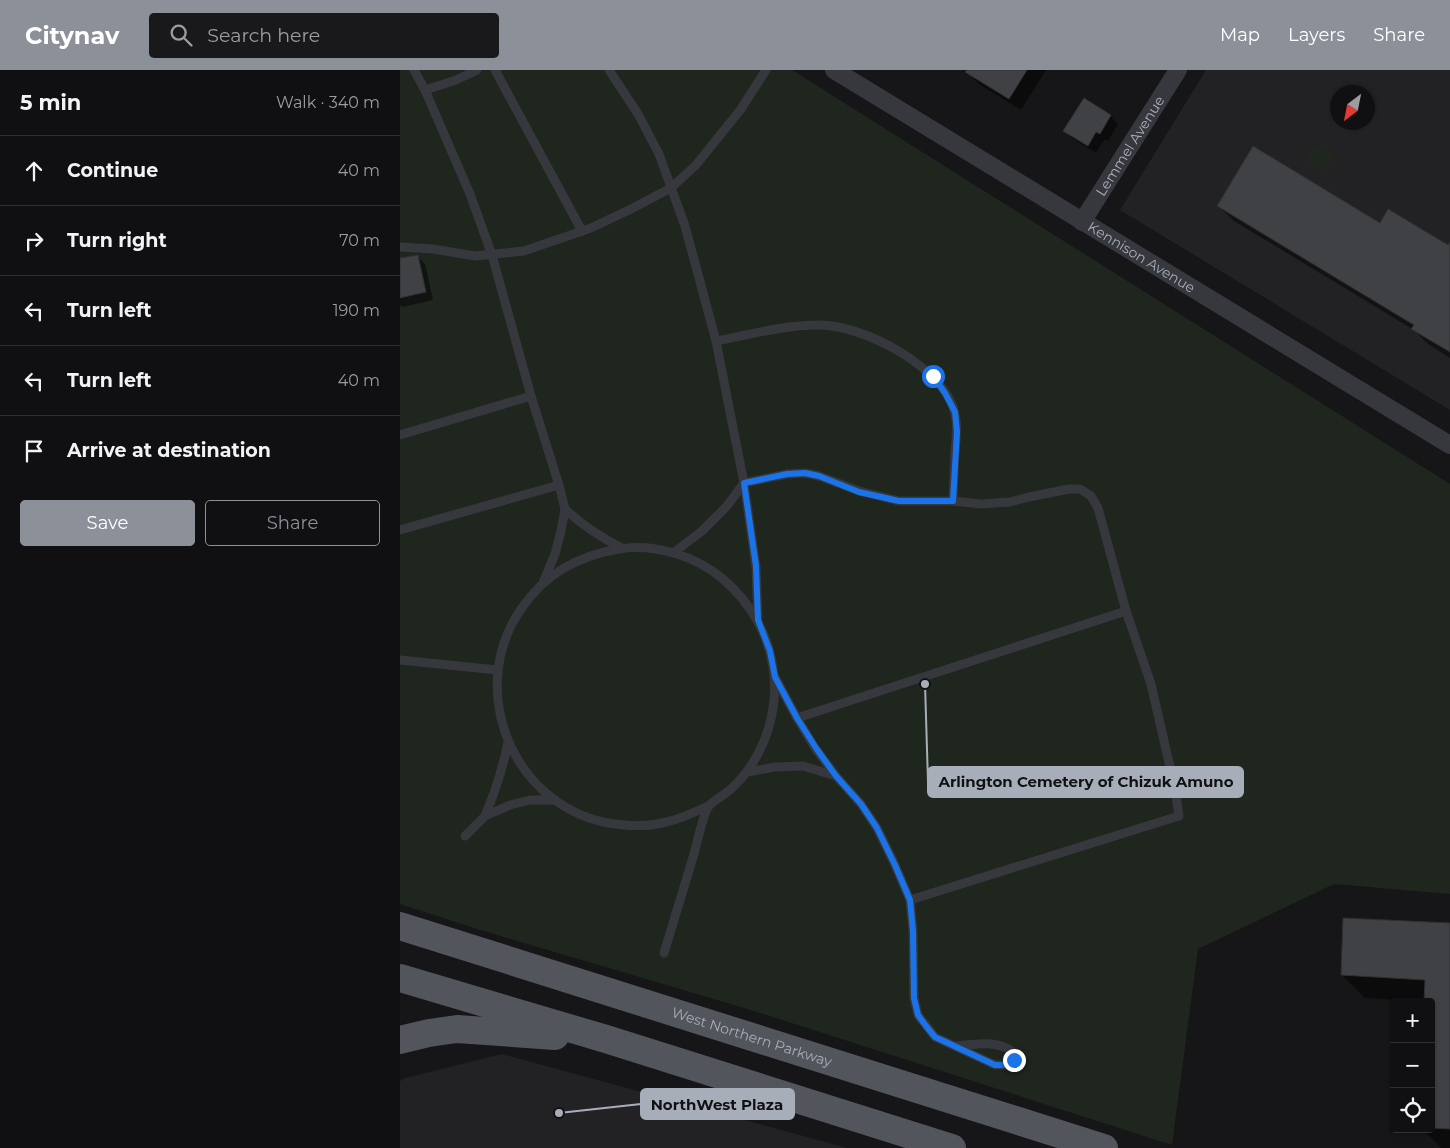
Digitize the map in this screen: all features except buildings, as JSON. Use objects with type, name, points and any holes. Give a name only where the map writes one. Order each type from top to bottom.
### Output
[{"type":"main road","name":"West Northern Parkway","points":[[400,926],[1104,1148]]},
{"type":"main road","points":[[400,978],[606,1039],[952,1148]]},
{"type":"main road","points":[[400,1040],[457,1029],[606,1039]]},
{"type":"street","name":"Kennison Avenue","points":[[834,70],[1450,445]]},
{"type":"street","name":"Lemmel Avenue","points":[[1082,222],[1178,70]]},
{"type":"lane","points":[[414,70],[425,90],[470,194],[492,256],[559,486],[564,509],[561,531],[555,554],[543,583]]},
{"type":"lane","points":[[425,90],[456,80],[477,70]]},
{"type":"lane","points":[[495,70],[582,231]]},
{"type":"lane","points":[[609,70],[638,114],[659,154],[684,226],[716,341],[744,483],[756,566],[758,620]]},
{"type":"lane","points":[[400,246],[475,256],[492,256],[524,251],[582,231],[631,209],[671,188],[696,165],[741,109],[766,70]]},
{"type":"lane","points":[[716,341],[795,327],[837,326],[885,344],[909,357],[933,376],[955,412],[957,432],[953,501]]},
{"type":"lane","points":[[400,435],[532,396]]},
{"type":"lane","points":[[672,552],[702,531],[727,506],[744,483],[787,474],[805,473],[819,476],[859,492],[899,501],[953,501],[981,504],[1010,502],[1069,489],[1080,490],[1091,496],[1098,508],[1126,611],[1151,684],[1175,789],[1179,816],[910,900]]},
{"type":"lane","points":[[400,530],[559,486]]},
{"type":"lane","points":[[564,509],[580,524],[622,548]]},
{"type":"lane","points":[[622,548],[650,548],[672,552],[700,563],[721,577],[736,590],[758,620],[770,651],[775,677],[773,712],[764,744],[747,772],[729,791],[708,806],[683,818],[652,826],[622,825],[594,820],[569,809],[555,800],[536,784],[522,766],[508,742],[502,727],[497,702],[497,670],[502,648],[514,619],[528,598],[543,583],[566,566],[593,554],[622,548]]},
{"type":"lane","points":[[797,718],[1126,611]]},
{"type":"lane","points":[[400,660],[497,670]]},
{"type":"lane","points":[[775,677],[816,748],[836,776],[861,804],[877,828],[910,900],[913,931],[914,998],[918,1015],[935,1037],[995,1065],[1010,1065],[1014,1060],[1012,1052],[1006,1047],[992,1044],[956,1046]]},
{"type":"lane","points":[[466,836],[485,816],[503,768],[508,742]]},
{"type":"lane","points":[[747,772],[775,766],[803,766],[836,776]]},
{"type":"lane","points":[[485,816],[510,805],[530,800],[555,800]]},
{"type":"lane","points":[[664,953],[708,806]]},
{"type":"shaded area","points":[[400,70],[792,70],[1450,484],[1450,894],[1334,884],[1198,949],[1172,1145],[751,1010],[477,929],[400,904]]},
{"type":"shaded area","points":[[1206,70],[1450,70],[1450,410],[1120,210]]},
{"type":"shaded area","points":[[1320,146],[1331,152],[1334,159],[1327,169],[1320,170],[1309,163],[1307,155],[1312,148]]},
{"type":"shaded area","points":[[502,1054],[847,1148],[400,1148],[400,1082],[402,1079]]},
{"type":"place","name":"Arlington Cemetery of Chizuk Amuno","points":[[925,684]]},
{"type":"place","name":"NorthWest Plaza","points":[[559,1113]]},
{"type":"route","points":[[933,376],[955,412],[957,432],[953,501],[899,501],[859,492],[819,476],[805,473],[787,474],[744,483],[756,566],[758,620],[770,651],[775,677],[797,718],[836,776],[861,804],[877,828],[910,900],[913,931],[914,998],[918,1015],[935,1037],[995,1065],[1010,1065],[1014,1060]]}]
